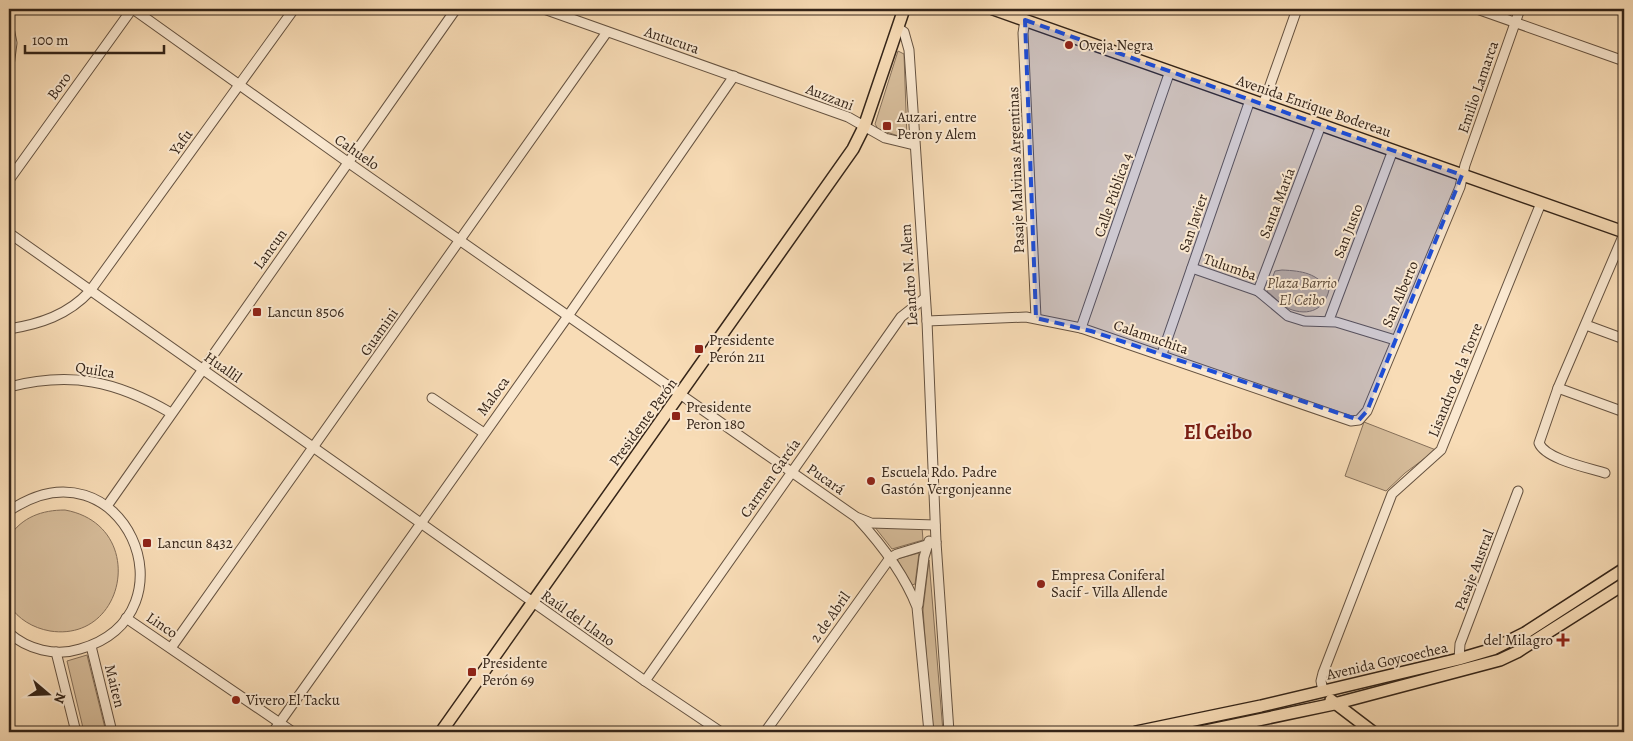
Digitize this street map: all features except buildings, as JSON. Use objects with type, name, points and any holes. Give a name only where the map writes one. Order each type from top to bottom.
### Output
[{"type":"main road","name":"Presidente Perón","points":[[441,732],[681,395],[853,148],[864,126],[904,9]]},
{"type":"main road","name":"Avenida Enrique Bodereau","points":[[993,9],[1624,233]]},
{"type":"main road","name":"Avenida Goycoechea","points":[[1136,732],[1324,691],[1459,659],[1493,649],[1525,633],[1624,569]]},
{"type":"main road","name":"Avenida Goycoechea","points":[[1201,732],[1334,704],[1500,660],[1517,652],[1624,584]]},
{"type":"main road","points":[[1324,691],[1334,704],[1373,732]]},
{"type":"street","name":"Cahuelo","points":[[132,9],[568,316]]},
{"type":"street","name":"Boro","points":[[9,180],[132,9]]},
{"type":"street","name":"Yafu","points":[[9,329],[28,326],[65,312],[79,303],[90,291],[294,9]]},
{"type":"street","name":"Lancun","points":[[107,506],[456,9]]},
{"type":"street","name":"Antucura","points":[[544,9],[734,76]]},
{"type":"street","points":[[1263,105],[1297,9]]},
{"type":"street","points":[[1477,9],[1624,61]]},
{"type":"street","name":"Emilio Lamarca","points":[[1462,175],[1520,9]]},
{"type":"street","name":"Pasaje Malvinas Argentinas","points":[[1025,20],[1023,33],[1036,318]]},
{"type":"street","points":[[9,28],[12,43],[9,66]]},
{"type":"street","name":"Leandro N. Alem","points":[[898,28],[904,32],[909,50],[927,321],[935,525],[917,606]]},
{"type":"street","name":"Guamini","points":[[171,648],[607,32]]},
{"type":"street","name":"Calle Pública 4","points":[[1081,328],[1170,71]]},
{"type":"street","name":"Auzzani","points":[[734,76],[848,117],[885,138],[914,145]]},
{"type":"street","name":"Maloca","points":[[273,732],[568,316],[734,76]]},
{"type":"street","name":"San Javier","points":[[1162,354],[1250,100]]},
{"type":"street","name":"Santa María","points":[[1258,291],[1321,125]]},
{"type":"street","name":"San Justo","points":[[1329,320],[1393,150]]},
{"type":"street","name":"San Alberto","points":[[1359,420],[1367,411],[1460,186],[1462,175]]},
{"type":"street","name":"Lisandro de la Torre","points":[[1324,691],[1320,681],[1392,494],[1441,450],[1541,203]]},
{"type":"street","name":"Huallil","points":[[9,233],[422,523]]},
{"type":"street","points":[[1605,473],[1550,455],[1541,449],[1539,443],[1558,388],[1624,233]]},
{"type":"street","name":"Tulumba","points":[[1192,268],[1258,291],[1288,316],[1304,321],[1329,320],[1396,340]]},
{"type":"street","name":"Carmen García","points":[[645,681],[902,316],[925,298]]},
{"type":"street","name":"Pucará","points":[[568,316],[856,517],[871,523],[935,525]]},
{"type":"street","name":"Calamuchita","points":[[927,321],[1036,318],[1081,328],[1162,354],[1351,421],[1359,420]]},
{"type":"street","points":[[1586,325],[1624,340]]},
{"type":"street","name":"Quilca","points":[[9,386],[50,379],[101,382],[144,397],[171,413]]},
{"type":"street","points":[[1558,388],[1624,412]]},
{"type":"street","points":[[432,398],[484,433]]},
{"type":"street","name":"Pasaje Austral","points":[[1459,659],[1460,644],[1518,491]]},
{"type":"street","points":[[9,511],[25,500],[45,493],[67,492],[88,496],[107,506],[120,518],[138,550],[139,586],[126,618]]},
{"type":"street","name":"Leandro N. Alem","points":[[856,517],[890,558],[910,590],[917,606],[929,732]]},
{"type":"street","name":"Raúl del Llano","points":[[422,523],[645,681],[721,732]]},
{"type":"street","name":"Leandro N. Alem","points":[[932,543],[949,732]]},
{"type":"street","points":[[890,558],[932,543]]},
{"type":"street","name":"2 de Abril","points":[[765,732],[890,558]]},
{"type":"street","name":"Linco","points":[[12,635],[27,645],[56,652],[74,651],[91,646],[110,634],[126,618],[293,732]]},
{"type":"street","points":[[9,646],[12,635]]},
{"type":"street","name":"Maiten","points":[[91,646],[112,732]]},
{"type":"street","points":[[56,652],[76,732]]},
{"type":"highlighted area","points":[[1025,20],[1462,175],[1367,411],[1359,420],[1091,331],[1036,318]]},
{"type":"green space","points":[[898,51],[904,54],[907,139],[878,129],[875,124]]},
{"type":"green space","name":"Plaza Barrio El Ceibo","points":[[1275,271],[1303,272],[1314,276],[1324,284],[1329,290],[1323,303],[1318,308],[1306,312],[1285,307],[1267,291]]},
{"type":"green space","points":[[1364,422],[1436,450],[1405,473],[1386,491],[1345,476]]},
{"type":"green space","points":[[65,510],[91,520],[108,537],[117,558],[118,581],[110,602],[96,619],[76,630],[50,631],[26,622],[9,605],[9,537],[20,524],[33,516],[48,511]]},
{"type":"green space","points":[[874,526],[922,527],[923,540],[892,549]]},
{"type":"green space","points":[[919,553],[915,584],[912,585],[897,559]]},
{"type":"green space","points":[[929,560],[943,732],[932,732],[923,610]]},
{"type":"green space","points":[[87,655],[106,732],[84,732],[67,661]]},
{"type":"place","name":"Oveja Negra","points":[[1069,45]]},
{"type":"place","name":"Auzari, entre Peron y Alem","points":[[887,126]]},
{"type":"place","name":"Lancun 8506","points":[[257,312]]},
{"type":"place","name":"Presidente Perón 211","points":[[699,349]]},
{"type":"place","name":"Presidente Peron 180","points":[[676,416]]},
{"type":"place","name":"Escuela Rdo. Padre Gastón Vergonjeanne","points":[[871,481]]},
{"type":"place","name":"Lancun 8432","points":[[147,543]]},
{"type":"place","name":"Empresa Coniferal Sacif - Villa Allende","points":[[1041,584]]},
{"type":"place","name":"del Milagro","points":[[1563,640]]},
{"type":"place","name":"Presidente Perón 69","points":[[472,672]]},
{"type":"place","name":"Vivero El Tacku","points":[[236,700]]},
{"type":"district","name":"El Ceibo","points":[[1218,432]]}]
